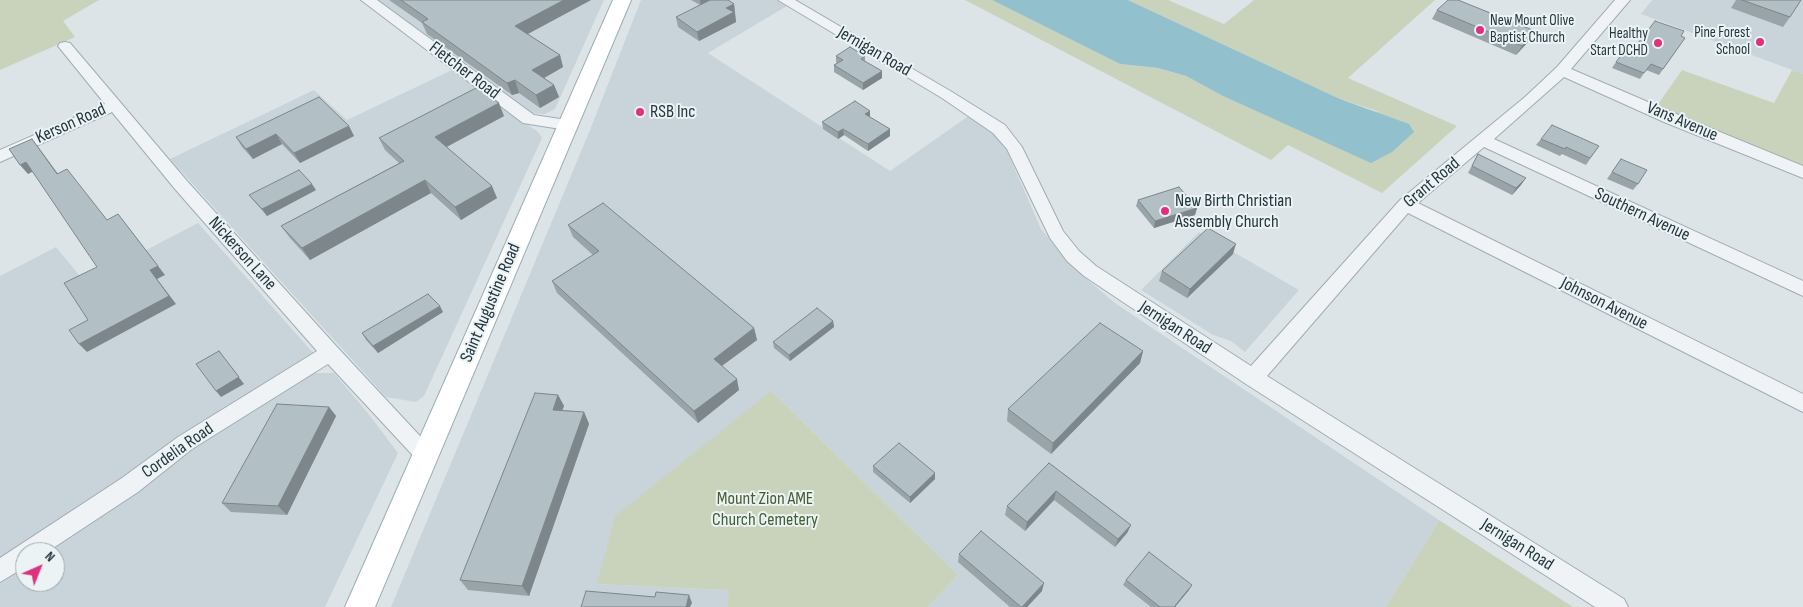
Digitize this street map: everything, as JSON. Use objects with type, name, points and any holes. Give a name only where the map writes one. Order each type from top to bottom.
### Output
[{"type":"main road","name":"Saint Augustine Road","points":[[360,607],[622,0]]},
{"type":"street","name":"Fletcher Road","points":[[368,0],[529,119],[567,125]]},
{"type":"street","name":"Jernigan Road","points":[[785,0],[947,95],[999,130],[1014,147],[1056,234],[1073,256],[1114,288],[1616,607]]},
{"type":"street","name":"Grant Road","points":[[1253,378],[1406,204],[1562,70],[1624,0]]},
{"type":"street","name":"Nickerson Lane","points":[[65,46],[181,185],[330,353],[426,456]]},
{"type":"street","name":"Vans Avenue","points":[[1562,70],[1670,118],[1803,172]]},
{"type":"street","name":"Kerson Road","points":[[0,156],[115,105]]},
{"type":"street","name":"Southern Avenue","points":[[1482,140],[1803,289]]},
{"type":"street","name":"Johnson Avenue","points":[[1406,204],[1803,404]]},
{"type":"street","name":"Cordelia Road","points":[[43,542],[130,485],[185,443],[330,353]]},
{"type":"street","points":[[0,571],[15,561]]},
{"type":"shaded area","points":[[377,0],[604,0],[555,109],[545,114],[530,113]]},
{"type":"shaded area","points":[[641,0],[776,0],[787,6],[708,53],[890,171],[970,115],[993,133],[1007,151],[1041,229],[1075,269],[1115,303],[1439,520],[1386,607],[928,607],[958,575],[771,391],[597,584],[730,590],[727,607],[391,607],[590,130]]},
{"type":"shaded area","name":"Pine Forest School","points":[[1652,0],[1803,0],[1803,74],[1641,14]]},
{"type":"shaded area","points":[[452,70],[538,132],[542,138],[424,396],[416,402],[386,397],[170,159],[314,90],[347,120]]},
{"type":"shaded area","points":[[198,223],[315,355],[36,542],[15,542],[15,556],[0,566],[0,276],[56,247],[85,282]]},
{"type":"shaded area","points":[[1199,232],[1299,290],[1245,352],[1231,341],[1213,335],[1141,290]]},
{"type":"shaded area","points":[[312,373],[334,373],[398,453],[325,607],[0,607],[0,580],[15,570],[15,592],[65,592],[65,542],[56,542],[284,387]]},
{"type":"green space","points":[[0,0],[99,0],[63,21],[75,37],[0,70]]},
{"type":"green space","points":[[965,0],[992,0],[1120,64],[1158,68],[1186,76],[1221,95],[1380,112],[1340,99],[1128,0],[1168,0],[1224,24],[1254,0],[1435,0],[1348,78],[1457,126],[1382,193],[1288,145],[1271,160]]},
{"type":"green space","points":[[1682,70],[1774,103],[1792,70],[1803,74],[1803,167],[1656,107]]},
{"type":"green space","name":"Mount Zion AME Church Cemetery","points":[[771,391],[958,575],[928,607],[727,607],[729,590],[597,584],[615,516]]},
{"type":"green space","points":[[1439,520],[1573,607],[1386,607]]},
{"type":"water","points":[[992,0],[1128,0],[1340,99],[1409,124],[1414,132],[1392,152],[1371,163],[1221,95],[1186,76],[1158,68],[1120,64]]},
{"type":"building","points":[[401,0],[564,0],[515,26],[560,55],[532,70],[554,85],[536,95],[515,80],[507,83],[422,22],[428,19]]},
{"type":"building","points":[[710,0],[728,0],[734,4],[726,8],[734,12],[697,32],[676,17]]},
{"type":"building","points":[[1448,0],[1458,0],[1535,31],[1522,46],[1437,10]]},
{"type":"building","points":[[1742,0],[1801,0],[1790,17]]},
{"type":"building","points":[[1655,21],[1684,31],[1681,36],[1685,38],[1663,69],[1651,64],[1644,73],[1616,62],[1629,45],[1635,47]]},
{"type":"building","points":[[850,47],[865,56],[861,59],[882,71],[863,83],[834,65],[843,60],[836,56]]},
{"type":"building","points":[[478,87],[499,103],[435,137],[492,186],[455,207],[425,180],[302,248],[281,226],[404,161],[379,138]]},
{"type":"building","points":[[319,97],[349,126],[294,153],[276,134],[246,149],[236,137]]},
{"type":"building","points":[[855,101],[870,111],[865,114],[890,129],[868,144],[843,129],[838,132],[822,122]]},
{"type":"building","points":[[1552,125],[1599,146],[1590,158],[1566,147],[1565,149],[1541,139]]},
{"type":"building","points":[[32,139],[57,174],[67,169],[107,220],[118,214],[158,266],[150,270],[169,296],[79,344],[69,330],[88,320],[64,283],[97,267],[26,162],[20,165],[9,149]]},
{"type":"building","points":[[1478,154],[1526,178],[1516,188],[1472,166]]},
{"type":"building","points":[[1621,159],[1647,170],[1638,184],[1612,172]]},
{"type":"building","points":[[299,170],[312,184],[262,209],[249,195]]},
{"type":"building","name":"New Birth Christian Assembly Church","points":[[1179,187],[1197,208],[1155,221],[1138,200]]},
{"type":"building","points":[[603,203],[754,328],[714,359],[737,379],[694,411],[552,281],[599,251],[568,225]]},
{"type":"building","points":[[1208,228],[1236,244],[1190,289],[1162,271]]},
{"type":"building","points":[[428,294],[440,306],[373,346],[362,333]]},
{"type":"building","points":[[817,308],[833,321],[789,355],[773,342]]},
{"type":"building","points":[[1100,323],[1143,351],[1053,443],[1008,409]]},
{"type":"building","points":[[219,351],[239,377],[216,391],[196,364]]},
{"type":"building","points":[[535,393],[558,395],[553,410],[584,412],[522,586],[460,580]]},
{"type":"building","points":[[277,404],[329,407],[278,506],[222,503]]},
{"type":"building","points":[[899,443],[935,473],[910,497],[873,466]]},
{"type":"building","points":[[1049,463],[1131,525],[1118,539],[1056,491],[1027,522],[1007,506]]},
{"type":"building","points":[[981,531],[1044,583],[1022,607],[959,554]]},
{"type":"building","points":[[1149,552],[1192,585],[1174,607],[1160,607],[1126,580]]},
{"type":"building","points":[[586,591],[655,597],[656,592],[689,595],[686,607],[581,607]]},
{"type":"place","name":"New Mount Olive Baptist Church","points":[[1480,30]]},
{"type":"place","name":"Pine Forest School","points":[[1760,42]]},
{"type":"place","name":"Healthy Start DCHD","points":[[1658,43]]},
{"type":"place","name":"RSB Inc","points":[[640,112]]},
{"type":"place","name":"New Birth Christian Assembly Church","points":[[1165,211]]}]
